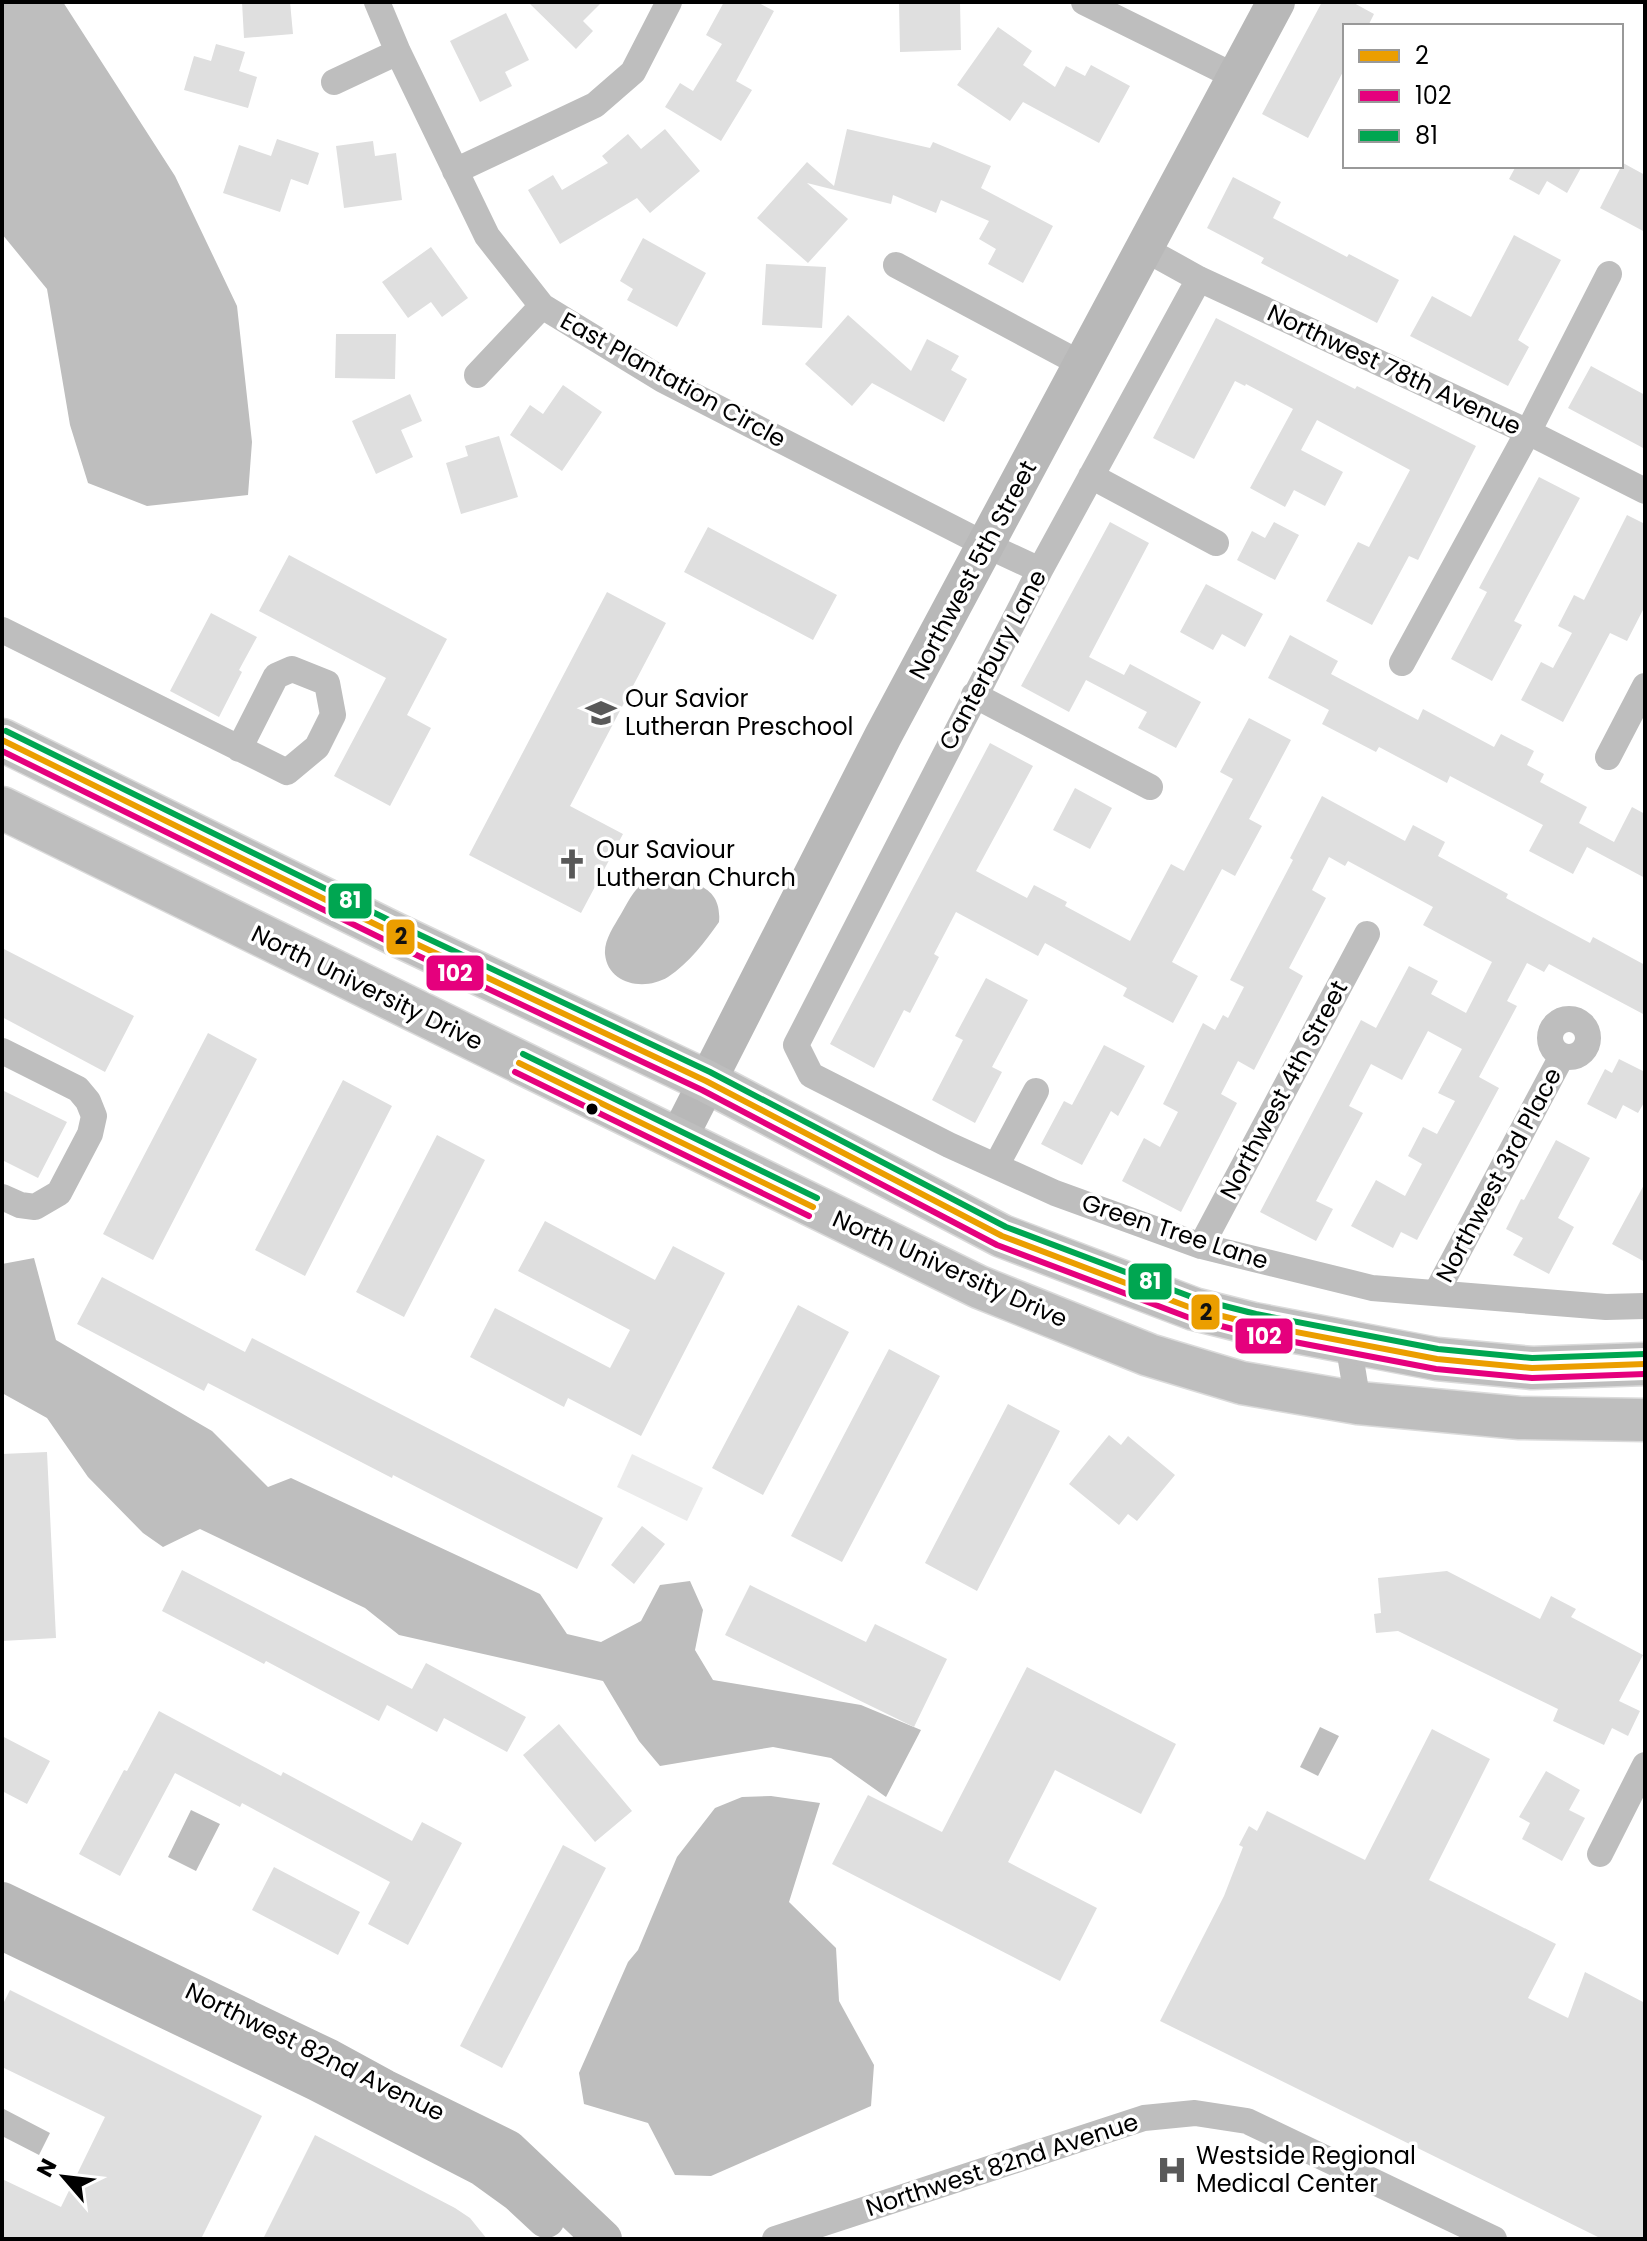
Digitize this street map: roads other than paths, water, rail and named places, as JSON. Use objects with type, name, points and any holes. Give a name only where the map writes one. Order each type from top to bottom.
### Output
[{"type":"main road","points":[[3,741],[409,941],[706,1081],[1002,1236],[1194,1309],[1254,1324],[1437,1359],[1532,1368],[1645,1364]]},
{"type":"main road","name":"North University Drive","points":[[2,808],[677,1141],[994,1293],[1149,1355],[1242,1383],[1340,1400],[1520,1418],[1645,1420]]},
{"type":"street","name":"East Plantation Circle","points":[[377,2],[487,236],[542,306],[663,380],[1040,570]]},
{"type":"street","points":[[455,171],[595,105],[633,72],[669,2]]},
{"type":"street","points":[[1084,2],[1236,77]]},
{"type":"street","name":"Northwest 5th Street","points":[[677,1141],[883,736],[1276,2]]},
{"type":"street","points":[[334,82],[398,52]]},
{"type":"street","name":"Northwest 78th Avenue","points":[[1143,248],[1199,279],[1528,432],[1645,491]]},
{"type":"street","points":[[896,265],[1083,365]]},
{"type":"street","points":[[1402,663],[1528,432],[1609,274]]},
{"type":"street","name":"Canterbury Lane","points":[[796,1045],[974,695],[1199,279]]},
{"type":"street","points":[[477,375],[542,306]]},
{"type":"street","points":[[1091,476],[1216,543]]},
{"type":"street","points":[[2,630],[239,749]]},
{"type":"street","points":[[1608,757],[1645,686]]},
{"type":"street","points":[[974,695],[1150,787]]},
{"type":"street","name":"Northwest 4th Street","points":[[1201,1246],[1367,934]]},
{"type":"street","name":"Green Tree Lane","points":[[796,1045],[811,1075],[949,1145],[1055,1193],[1201,1246],[1372,1288],[1606,1307],[1645,1306]]},
{"type":"street","points":[[2,1051],[78,1089],[88,1101],[94,1116],[90,1134],[59,1193],[35,1207],[20,1205],[2,1197]]},
{"type":"street","name":"Northwest 3rd Place","points":[[1436,1293],[1562,1056]]},
{"type":"street","points":[[996,1166],[1036,1091]]},
{"type":"street","points":[[1340,1400],[1348,1342]]},
{"type":"street","points":[[1600,1854],[1645,1765]]},
{"type":"street","name":"Northwest 82nd Avenue","points":[[2,1901],[329,2058],[508,2149],[603,2239]]},
{"type":"street","name":"Northwest 82nd Avenue","points":[[2,1931],[317,2082],[482,2167],[518,2193],[564,2239]]},
{"type":"street","name":"Northwest 82nd Avenue","points":[[775,2239],[1144,2118],[1195,2113],[1247,2121],[1494,2239]]},
{"type":"place","name":"Our Savior Lutheran Preschool","points":[[601,713]]},
{"type":"place","name":"Our Saviour Lutheran Church","points":[[572,864]]},
{"type":"place","name":"Westside Regional Medical Center","points":[[1172,2170]]}]
